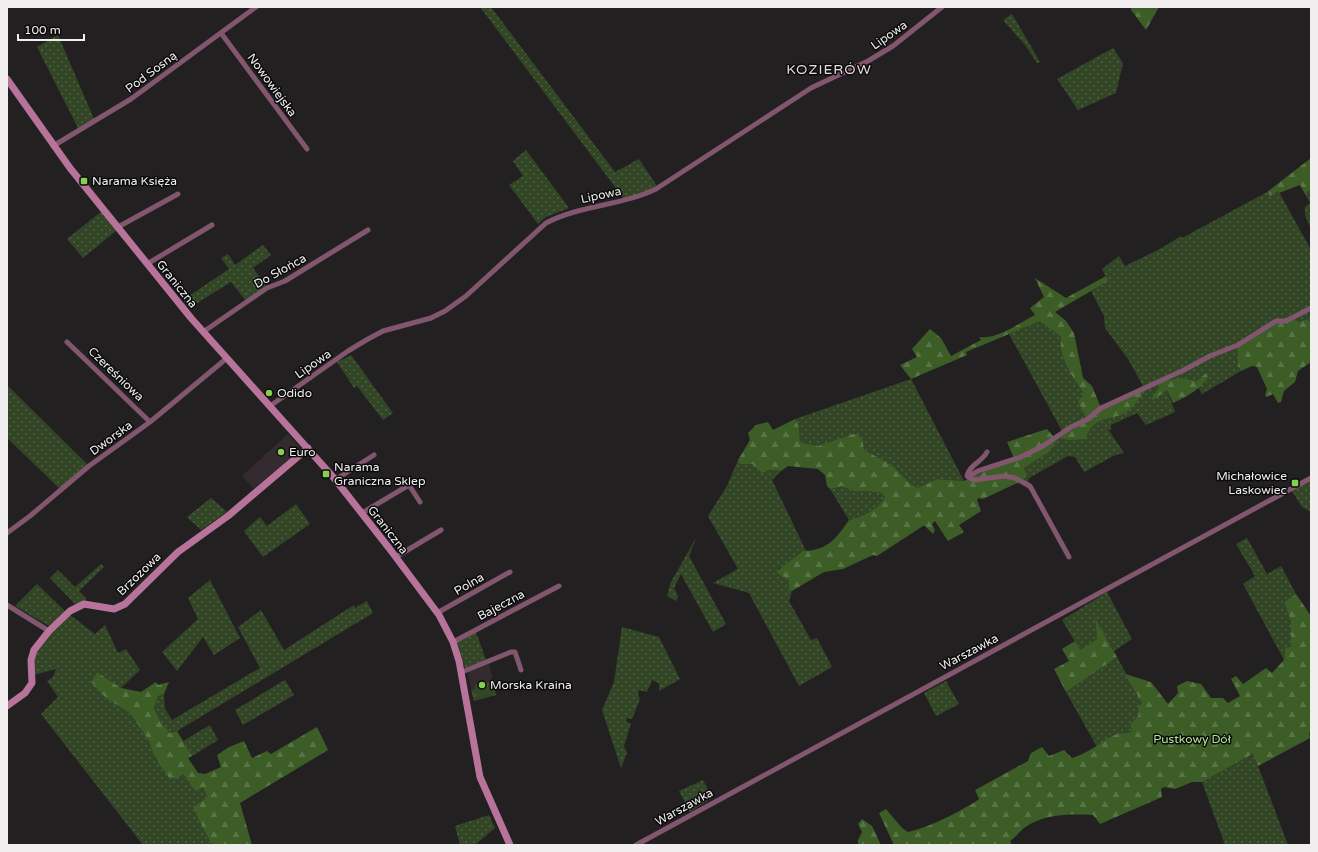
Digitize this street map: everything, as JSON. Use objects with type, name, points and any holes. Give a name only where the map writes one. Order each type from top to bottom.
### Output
[{"type":"street","name":"Pod Sosną","points":[[53,146],[131,99],[256,7]]},
{"type":"street","name":"Lipowa","points":[[270,406],[348,351],[383,331],[431,318],[445,311],[466,296],[546,223],[570,213],[617,203],[643,195],[656,189],[811,88],[868,62],[893,46],[942,7]]},
{"type":"street","name":"Nowowiejska","points":[[221,33],[307,149]]},
{"type":"street","name":"Graniczna","points":[[7,79],[53,146],[147,264],[203,332],[335,480],[362,513],[437,613],[453,642],[462,672],[480,777],[510,845]]},
{"type":"street","points":[[118,227],[178,194]]},
{"type":"street","points":[[147,264],[212,225]]},
{"type":"street","name":"Do Słońca","points":[[203,332],[267,288],[285,281],[368,230]]},
{"type":"street","points":[[968,477],[978,471],[1021,457],[1043,446],[1088,419],[1101,408],[1184,370],[1210,356],[1238,346],[1276,321],[1286,321],[1311,308]]},
{"type":"street","name":"Czereśniowa","points":[[67,342],[150,422]]},
{"type":"street","name":"Dworska","points":[[7,533],[30,516],[89,466],[150,422],[227,358]]},
{"type":"street","name":"Brzozowa","points":[[7,706],[25,693],[32,683],[31,660],[34,650],[49,631],[70,611],[84,604],[114,609],[125,604],[178,552],[228,516],[308,448]]},
{"type":"street","points":[[968,477],[970,468],[984,458],[987,452]]},
{"type":"street","points":[[335,480],[374,455]]},
{"type":"street","points":[[968,477],[974,480],[1004,476],[1015,478],[1030,486],[1069,557]]},
{"type":"street","name":"Warszawka","points":[[636,845],[1311,478]]},
{"type":"street","points":[[362,513],[409,484],[420,502]]},
{"type":"street","points":[[396,558],[441,530]]},
{"type":"street","name":"Polna","points":[[437,613],[510,572]]},
{"type":"street","name":"Bajeczna","points":[[453,642],[559,586]]},
{"type":"street","points":[[7,605],[49,631]]},
{"type":"street","points":[[462,672],[511,652],[515,652],[521,670]]},
{"type":"shaded area","points":[[288,434],[301,449],[254,489],[242,476]]},
{"type":"shaded area","name":"Morska Kraina","points":[[489,663],[496,695],[474,701],[468,674],[470,670]]},
{"type":"green space","points":[[480,7],[491,7],[615,172],[639,159],[657,186],[638,195],[624,199]]},
{"type":"green space","points":[[1131,7],[1159,7],[1146,30],[1131,10]]},
{"type":"green space","points":[[1012,14],[1040,62],[1037,63],[1025,45],[1003,20]]},
{"type":"green space","points":[[58,35],[94,119],[78,128],[37,47]]},
{"type":"green space","points":[[1113,48],[1123,63],[1116,93],[1078,110],[1057,79]]},
{"type":"green space","points":[[526,150],[569,208],[546,217],[538,224],[509,185],[523,176],[513,161]]},
{"type":"green space","points":[[1311,158],[1311,188],[1305,194],[1300,185],[1279,193],[1278,191],[1270,196],[1267,192]]},
{"type":"green space","points":[[1311,188],[1311,229],[1305,215],[1305,207],[1310,203],[1305,194]]},
{"type":"green space","points":[[1278,190],[1311,250],[1311,322],[1307,319],[1297,322],[1238,345],[1238,366],[1241,371],[1202,394],[1198,387],[1206,381],[1200,379],[1197,381],[1182,378],[1159,388],[1153,399],[1167,390],[1175,412],[1146,425],[1137,413],[1111,425],[1111,430],[1108,429],[1124,453],[1115,455],[1084,472],[1075,457],[1068,456],[1029,478],[1028,481],[1044,508],[1030,490],[1017,482],[1023,480],[1024,468],[1049,452],[1060,437],[1088,431],[1101,418],[1116,417],[1132,405],[1150,385],[1143,386],[1128,359],[1105,328],[1104,316],[1091,291],[1108,281],[1102,269],[1119,256],[1125,266],[1160,249],[1181,236],[1182,238],[1267,192],[1270,196]]},
{"type":"green space","points":[[102,211],[117,230],[83,258],[67,239]]},
{"type":"green space","points":[[263,245],[271,255],[253,268],[266,286],[246,301],[231,282],[189,308],[183,300],[229,269],[221,258],[228,254],[235,265]]},
{"type":"green space","points":[[1106,276],[1108,281],[1055,312],[1066,321],[1074,333],[1083,378],[1092,386],[1101,408],[1143,386],[1150,385],[1130,409],[1118,416],[1095,424],[1085,439],[1068,440],[1060,437],[1049,452],[1024,468],[1026,476],[1023,480],[983,499],[978,498],[977,500],[981,511],[959,525],[964,532],[948,541],[935,521],[932,524],[935,530],[933,534],[925,526],[923,526],[877,556],[873,555],[843,569],[824,572],[792,591],[789,588],[789,580],[777,573],[781,567],[802,551],[818,549],[830,543],[840,533],[849,520],[875,509],[885,497],[880,492],[853,491],[842,486],[830,489],[827,486],[825,475],[818,469],[788,466],[781,471],[770,470],[762,473],[752,464],[740,464],[738,460],[750,440],[748,433],[756,425],[768,422],[773,430],[795,419],[799,427],[800,442],[818,446],[857,434],[863,441],[864,450],[892,465],[911,484],[918,488],[937,479],[964,481],[1014,458],[1007,442],[1047,429],[1053,436],[1086,418],[1078,401],[1084,394],[1064,360],[1061,337],[1040,321],[966,352],[967,355],[911,379],[900,365],[917,357],[912,349],[930,329],[941,338],[951,356],[981,340],[979,337],[993,336],[1035,315],[1030,308],[1044,297],[1035,278],[1066,298]]},
{"type":"green space","points":[[1294,319],[1298,322],[1307,319],[1311,322],[1311,362],[1298,371],[1295,382],[1284,391],[1281,402],[1278,403],[1273,394],[1266,397],[1265,395],[1267,389],[1257,367],[1252,366],[1241,371],[1238,366],[1238,345],[1276,321]]},
{"type":"green space","points":[[1040,321],[1061,337],[1062,353],[1085,396],[1086,418],[1062,431],[1009,334]]},
{"type":"green space","points":[[351,355],[393,413],[383,420],[357,386],[354,388],[337,362]]},
{"type":"green space","points":[[1206,373],[1209,375],[1203,384],[1189,395],[1173,403],[1167,390],[1153,400],[1152,398],[1159,388],[1157,382],[1182,378],[1197,381]]},
{"type":"green space","points":[[911,379],[964,481],[937,479],[918,488],[911,484],[892,465],[864,450],[863,441],[853,434],[818,446],[800,442],[799,427],[795,419]]},
{"type":"green space","points":[[7,385],[88,465],[60,489],[7,438]]},
{"type":"green space","points":[[738,460],[741,464],[752,464],[762,473],[770,470],[781,471],[772,480],[806,551],[802,551],[796,558],[778,569],[789,580],[789,588],[792,591],[789,601],[811,640],[817,638],[832,667],[799,686],[749,593],[713,583],[738,569],[708,516],[727,486]]},
{"type":"green space","points":[[1311,481],[1311,512],[1302,507],[1292,491]]},
{"type":"green space","points":[[842,485],[853,491],[880,492],[885,497],[875,509],[849,520],[830,489]]},
{"type":"green space","points":[[211,498],[227,512],[201,530],[187,517]]},
{"type":"green space","points":[[296,504],[310,524],[263,557],[244,531],[260,517],[267,526]]},
{"type":"green space","points":[[696,538],[689,556],[726,624],[713,632],[681,574],[674,588],[678,596],[676,601],[667,596],[671,582]]},
{"type":"green space","points":[[1247,538],[1267,574],[1281,566],[1296,594],[1284,602],[1291,621],[1291,647],[1285,649],[1284,660],[1243,584],[1255,576],[1236,544]]},
{"type":"green space","points":[[101,564],[104,567],[79,591],[86,598],[85,602],[75,604],[50,578],[58,570],[75,587]]},
{"type":"green space","points":[[210,580],[240,638],[214,655],[203,637],[177,671],[162,652],[198,619],[188,598]]},
{"type":"green space","points":[[37,584],[65,611],[49,626],[15,606]]},
{"type":"green space","points":[[1107,592],[1132,639],[1114,651],[1095,619],[1097,639],[1080,650],[1062,620]]},
{"type":"green space","name":"Pustkowy Dół","points":[[1296,594],[1311,616],[1310,738],[1258,766],[1253,754],[1202,782],[1192,782],[1175,789],[1164,787],[1161,789],[1162,797],[1100,824],[1093,815],[1057,816],[1048,817],[1031,823],[1010,841],[1012,845],[894,845],[879,813],[886,809],[902,828],[908,832],[943,819],[975,802],[979,799],[975,790],[1028,761],[1031,753],[1042,747],[1049,756],[1064,750],[1072,758],[1114,735],[1132,731],[1130,725],[1139,715],[1138,708],[1142,703],[1125,674],[1151,682],[1168,704],[1178,693],[1177,686],[1187,681],[1201,684],[1211,698],[1223,698],[1228,703],[1240,696],[1231,679],[1236,676],[1243,684],[1266,668],[1272,673],[1284,660],[1285,648],[1291,647],[1291,621],[1284,602]]},
{"type":"green space","points":[[367,601],[373,613],[177,731],[170,733],[160,721],[154,708],[158,696],[164,694],[165,709],[172,720],[260,668],[238,627],[261,610],[284,650],[354,605],[355,608]]},
{"type":"green space","points":[[70,615],[95,634],[105,625],[118,653],[126,649],[140,670],[121,688],[97,672],[91,682],[107,699],[130,713],[149,741],[153,753],[183,774],[195,791],[203,788],[209,797],[205,832],[213,843],[210,845],[143,845],[41,714],[58,697],[47,681],[53,677],[56,669],[34,675],[33,659],[46,638]]},
{"type":"green space","points":[[1095,618],[1117,657],[1066,692],[1054,669],[1069,661],[1062,649],[1075,641],[1080,650],[1097,639]]},
{"type":"green space","points":[[622,627],[659,637],[680,679],[659,691],[659,683],[652,680],[647,692],[639,690],[638,694],[640,699],[632,719],[627,718],[626,722],[631,723],[624,746],[627,753],[621,768],[602,710],[614,682]]},
{"type":"green space","points":[[476,632],[486,660],[465,668],[457,642]]},
{"type":"green space","points":[[1117,657],[1142,703],[1140,715],[1130,725],[1132,731],[1127,734],[1115,734],[1097,747],[1066,692]]},
{"type":"green space","points":[[97,672],[121,688],[141,692],[156,682],[158,685],[169,682],[164,694],[158,696],[154,708],[160,721],[170,733],[177,731],[192,756],[188,758],[198,773],[205,774],[221,767],[217,755],[229,747],[244,741],[252,758],[267,751],[271,754],[317,727],[328,750],[240,803],[252,845],[213,845],[193,807],[208,797],[203,788],[195,791],[183,774],[176,779],[169,778],[153,753],[149,741],[130,713],[107,699],[91,682]]},
{"type":"green space","points":[[285,680],[294,695],[243,725],[235,710]]},
{"type":"green space","points":[[493,681],[496,695],[474,701],[471,690],[475,689],[475,685]]},
{"type":"green space","points":[[946,681],[959,704],[936,716],[924,693]]},
{"type":"green space","points":[[210,725],[218,740],[192,756],[183,741]]},
{"type":"green space","points":[[1254,754],[1288,845],[1225,845],[1202,782]]},
{"type":"green space","points":[[703,780],[712,798],[690,812],[679,791]]},
{"type":"green space","points":[[489,815],[495,828],[475,845],[460,845],[455,826]]},
{"type":"green space","points":[[862,819],[872,826],[881,845],[858,845],[858,840],[862,832],[858,824]]},
{"type":"place","name":"Narama Księża","points":[[84,181]]},
{"type":"place","name":"Odido","points":[[269,393]]},
{"type":"place","name":"Euro","points":[[281,452]]},
{"type":"place","name":"Narama Graniczna Sklep","points":[[326,474]]},
{"type":"place","name":"Michałowice Laskowiec","points":[[1295,483]]},
{"type":"place","name":"Morska Kraina","points":[[482,685]]},
{"type":"district","name":"KOZIERÓW","points":[[829,69]]}]
